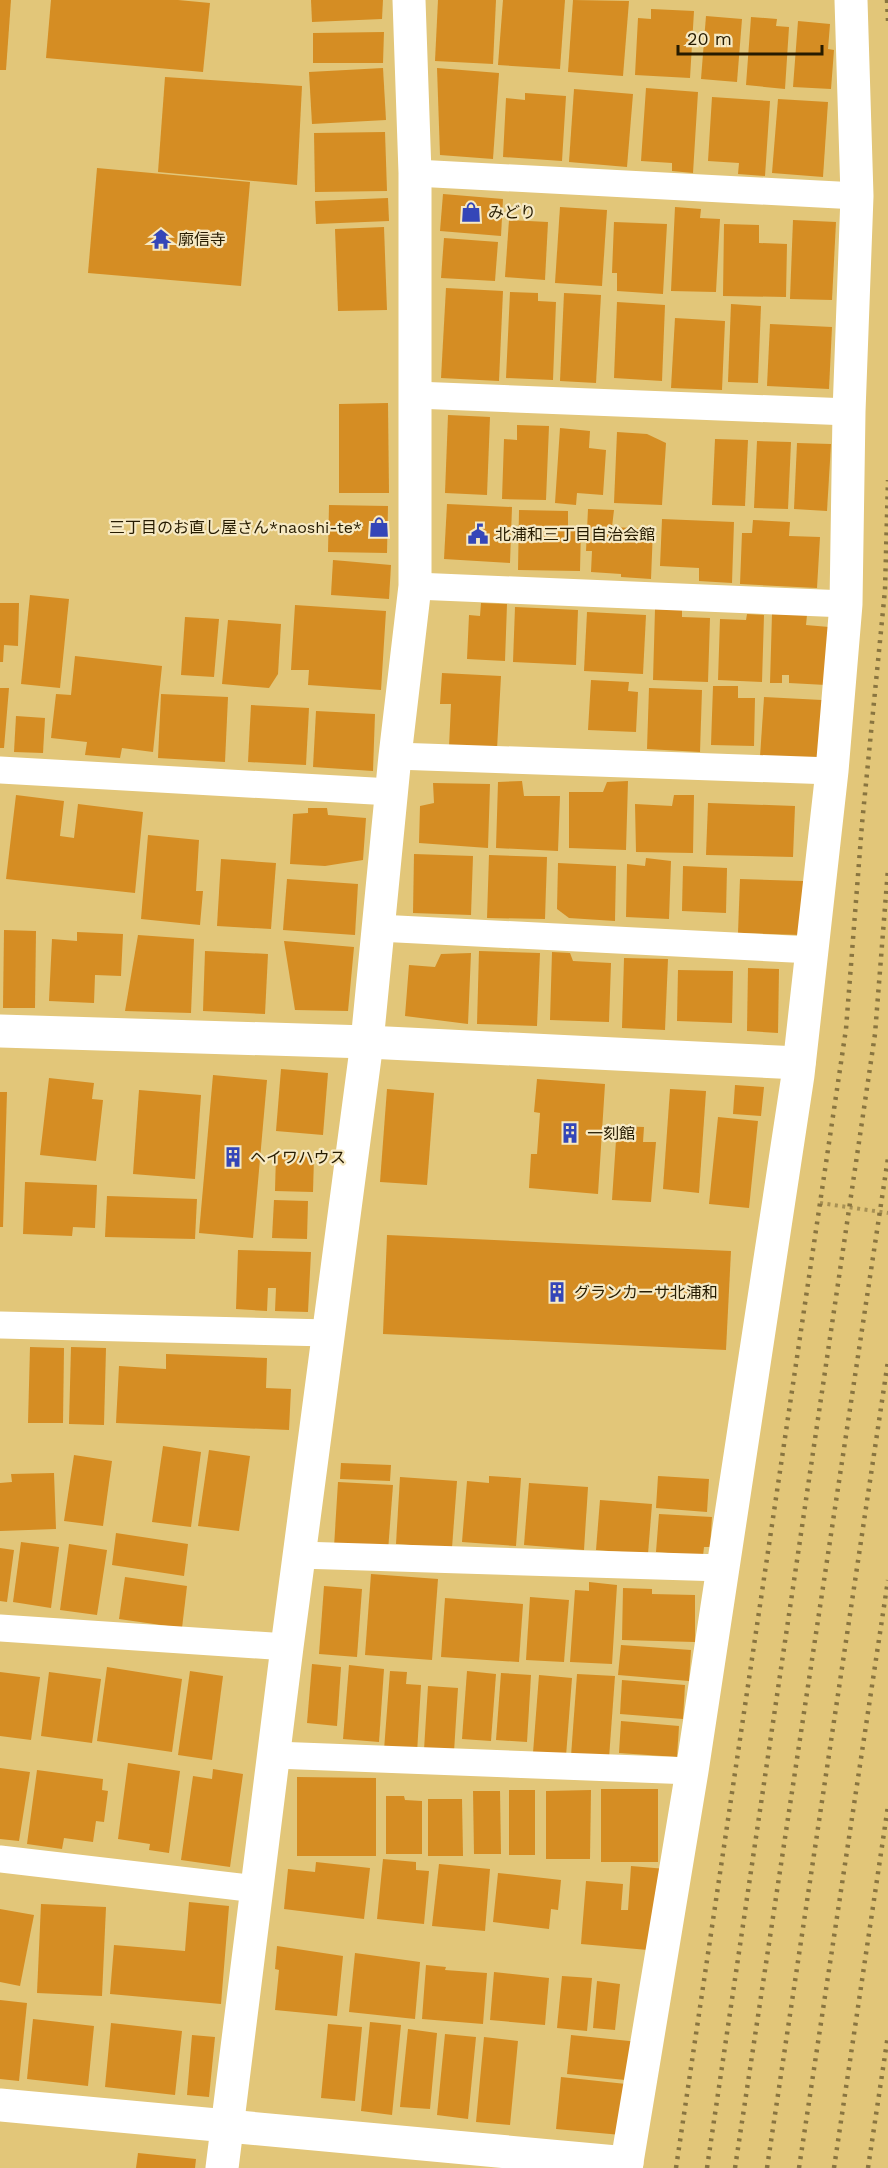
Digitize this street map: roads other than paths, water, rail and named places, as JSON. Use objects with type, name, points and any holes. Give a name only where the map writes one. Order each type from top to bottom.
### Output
[{"type":"street","points":[[222,2168],[273,1755],[367,1042],[391,792],[415,586],[415,173],[409,0]]},
{"type":"street","points":[[0,2104],[627,2165],[692,1771],[799,1063],[832,771],[846,604],[849,412],[857,196],[851,0]]},
{"type":"street","points":[[0,1031],[367,1042],[799,1063]]},
{"type":"lane","points":[[415,173],[857,196]]},
{"type":"lane","points":[[416,395],[849,412]]},
{"type":"lane","points":[[415,586],[846,604]]},
{"type":"lane","points":[[395,756],[832,771]]},
{"type":"lane","points":[[0,770],[391,792]]},
{"type":"lane","points":[[378,928],[812,950]]},
{"type":"lane","points":[[0,1325],[329,1333]]},
{"type":"lane","points":[[299,1555],[723,1568]]},
{"type":"lane","points":[[0,1628],[287,1647]]},
{"type":"lane","points":[[273,1755],[692,1771]]},
{"type":"lane","points":[[0,1859],[257,1889]]},
{"type":"railway","points":[[887,0],[888,21]]},
{"type":"railway","points":[[676,2168],[846,1029],[862,824],[885,590],[888,480]]},
{"type":"railway","points":[[707,2168],[875,1034],[888,869]]},
{"type":"railway","points":[[735,2168],[888,1158]]},
{"type":"railway","points":[[767,2168],[888,1361]]},
{"type":"railway","points":[[799,2168],[888,1580]]},
{"type":"railway","points":[[834,2168],[888,1806]]},
{"type":"railway","points":[[868,2168],[888,2035]]},
{"type":"place","name":"みどり","points":[[471,212]]},
{"type":"place","name":"廓信寺","points":[[161,239]]},
{"type":"place","name":"三丁目のお直し屋さん*naoshi-te*","points":[[379,527]]},
{"type":"place","name":"北浦和三丁目自治会館","points":[[478,534]]},
{"type":"place","name":"一刻館","points":[[570,1133]]},
{"type":"place","name":"ヘイワハウス","points":[[233,1157]]},
{"type":"place","name":"グランカーサ北浦和","points":[[557,1292]]}]
